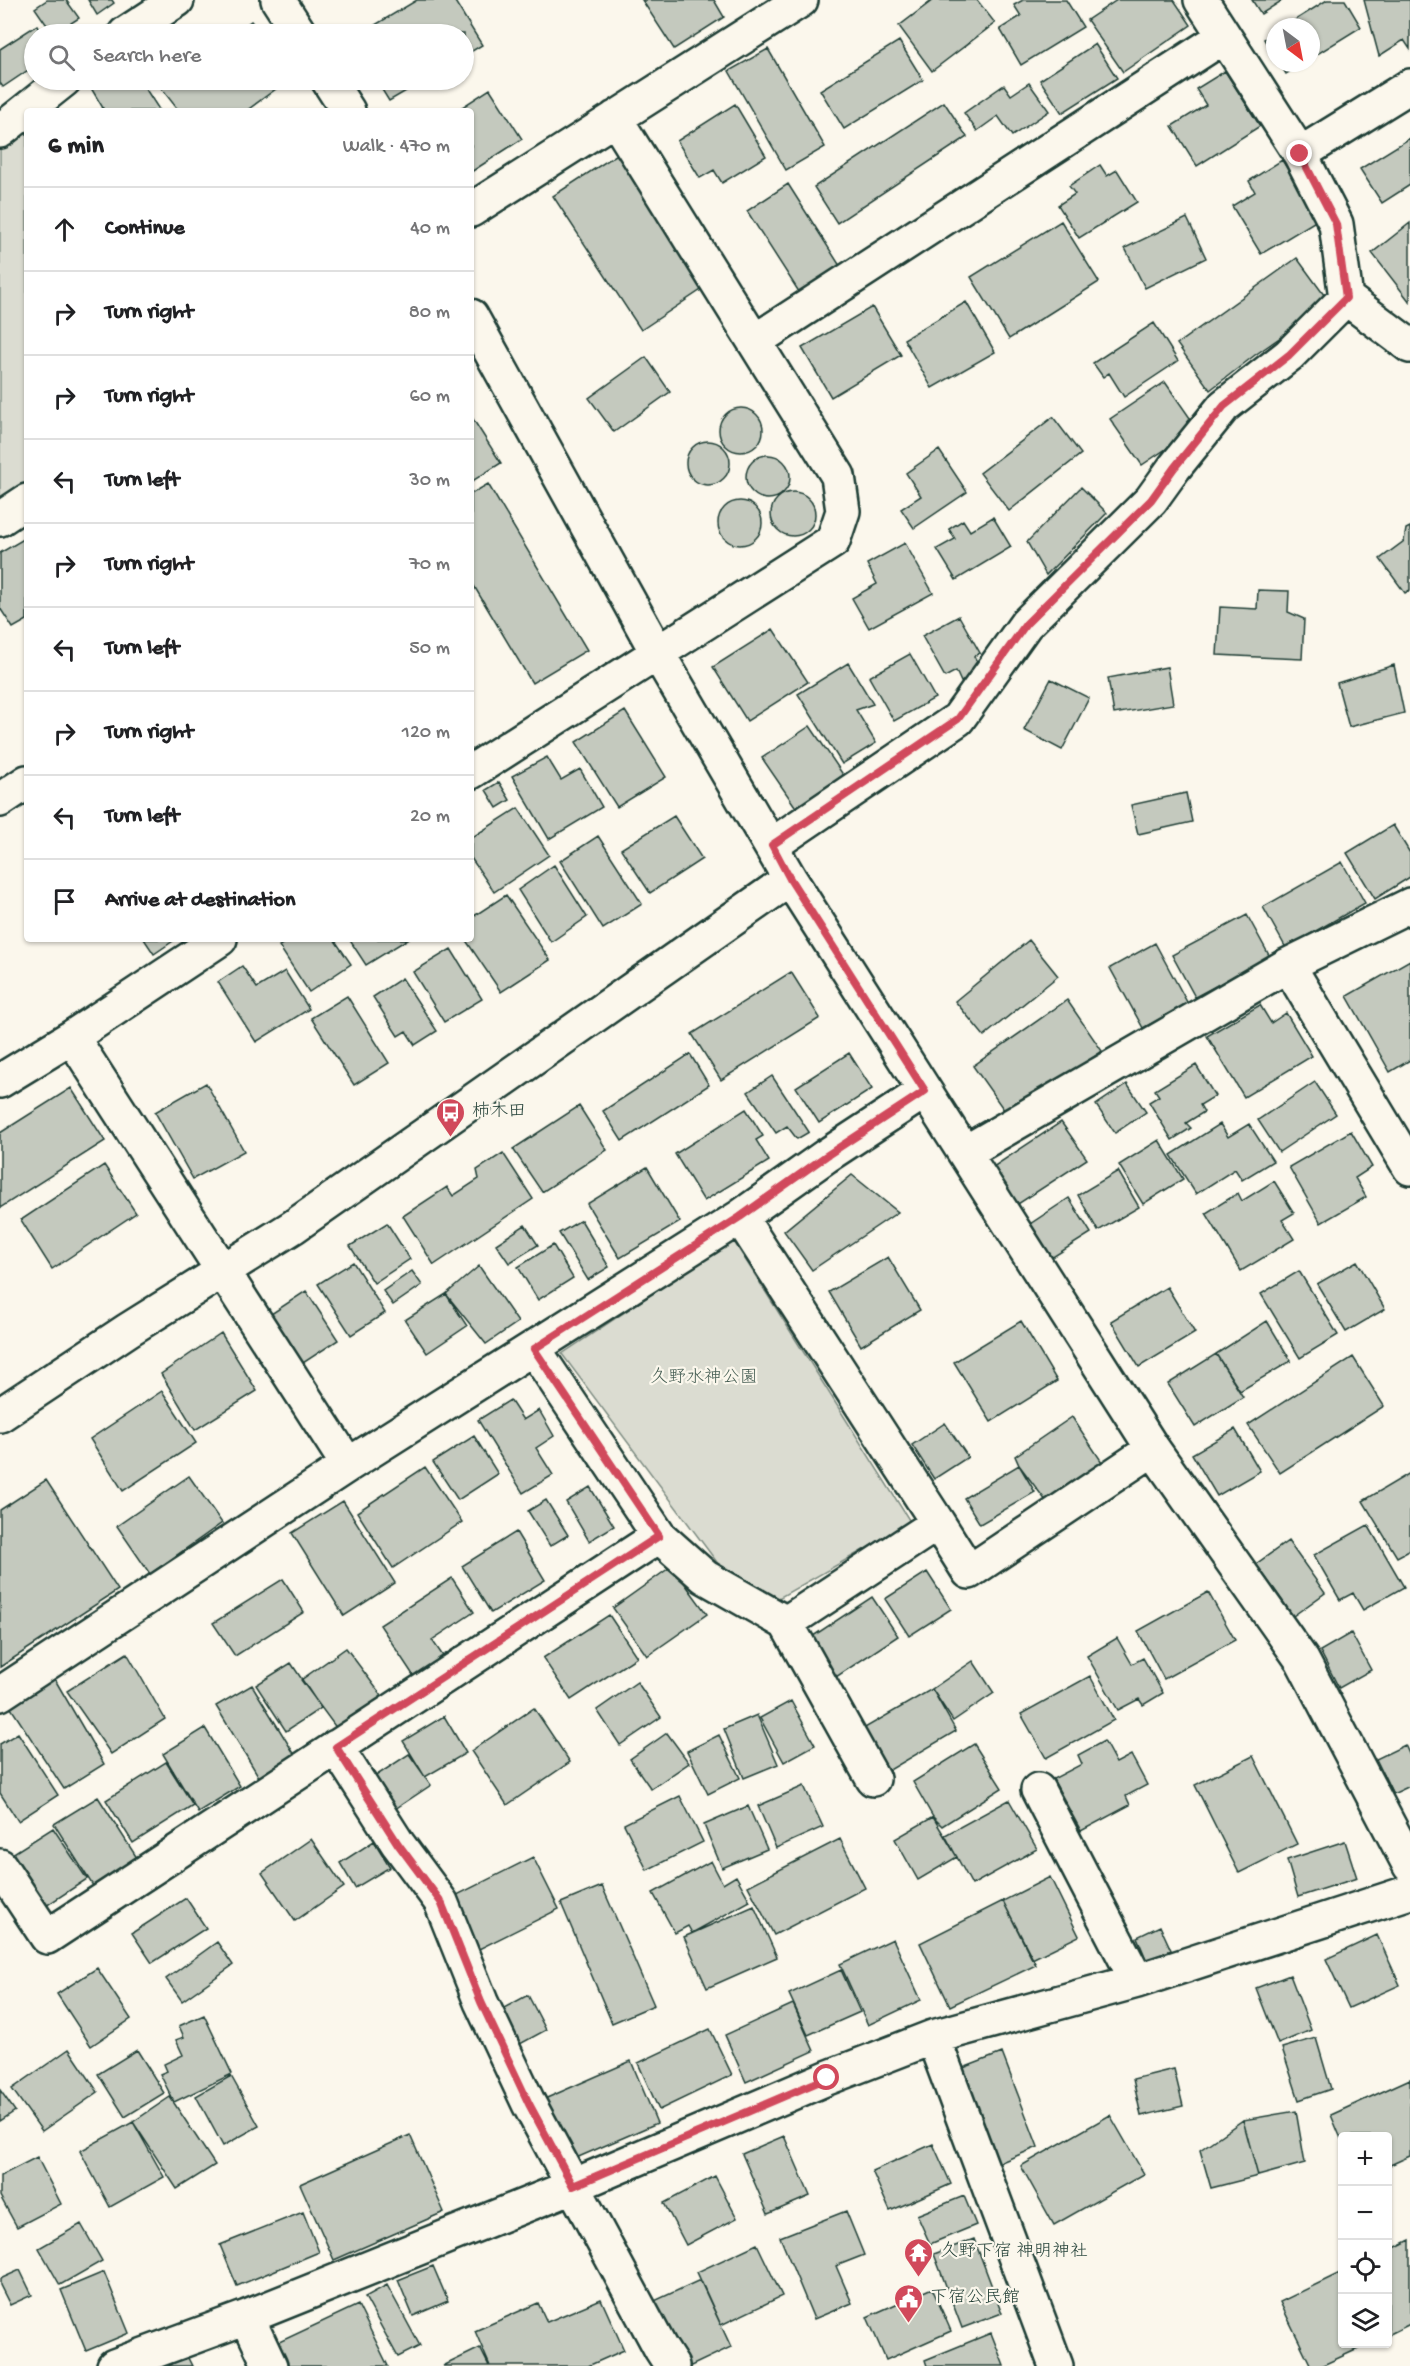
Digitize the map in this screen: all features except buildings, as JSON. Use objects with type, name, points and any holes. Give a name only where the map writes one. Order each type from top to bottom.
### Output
[{"type":"street","points":[[140,24],[177,0]]},
{"type":"street","points":[[278,0],[294,24]]},
{"type":"street","points":[[474,208],[801,0]]},
{"type":"street","points":[[1201,0],[1300,154],[1336,224],[1346,298],[1410,346]]},
{"type":"street","points":[[755,342],[1223,36]]},
{"type":"street","points":[[1300,154],[1410,86]]},
{"type":"street","points":[[32,108],[53,90]]},
{"type":"street","points":[[334,90],[346,108]]},
{"type":"street","points":[[474,770],[833,541],[843,511],[837,476],[615,118]]},
{"type":"street","points":[[772,845],[958,719],[1026,624],[1151,500],[1224,406],[1289,355],[1346,298]]},
{"type":"street","points":[[474,321],[657,652],[790,879],[966,1152],[1153,1449],[1302,1660],[1410,1866]]},
{"type":"street","points":[[0,519],[24,503]]},
{"type":"street","points":[[0,800],[24,784]]},
{"type":"street","points":[[0,1415],[128,1330],[293,1227],[790,879]]},
{"type":"street","points":[[966,1152],[1288,965],[1410,905]]},
{"type":"street","points":[[0,1081],[72,1037],[215,942]]},
{"type":"street","points":[[1288,965],[1410,1168]]},
{"type":"street","points":[[72,1037],[348,1465]]},
{"type":"street","points":[[0,1694],[348,1465],[740,1217],[826,1156],[925,1091]]},
{"type":"street","points":[[740,1217],[969,1572],[1153,1449]]},
{"type":"street","points":[[534,1349],[659,1536],[705,1577],[786,1623],[873,1779]]},
{"type":"street","points":[[786,1623],[938,1523]]},
{"type":"street","points":[[0,1866],[47,1936],[659,1536]]},
{"type":"street","points":[[336,1747],[398,1844],[441,1902],[481,2002],[529,2104],[672,2366]]},
{"type":"street","points":[[1038,1790],[1137,1981]]},
{"type":"street","points":[[114,2366],[247,2317],[573,2186],[827,2078],[933,2037],[1137,1981],[1410,1892]]},
{"type":"street","points":[[933,2037],[1056,2366]]},
{"type":"street","points":[[247,2317],[270,2366]]},
{"type":"green space","points":[[23,128],[24,491],[0,507],[0,145]]},
{"type":"green space","name":"久野水神公園","points":[[733,1240],[911,1523],[754,1612],[562,1354]]},
{"type":"place","name":"柿木田","points":[[451,1138]]},
{"type":"place","name":"久野下宿 神明神社","points":[[919,2278]]},
{"type":"place","name":"下宿公民館","points":[[909,2324]]},
{"type":"route","points":[[827,2078],[573,2186],[529,2104],[481,2002],[441,1902],[398,1844],[336,1747],[659,1536],[534,1349],[740,1217],[826,1156],[925,1091],[790,879],[772,845],[958,719],[1026,624],[1151,500],[1224,406],[1289,355],[1346,298],[1336,224],[1300,154]]}]
